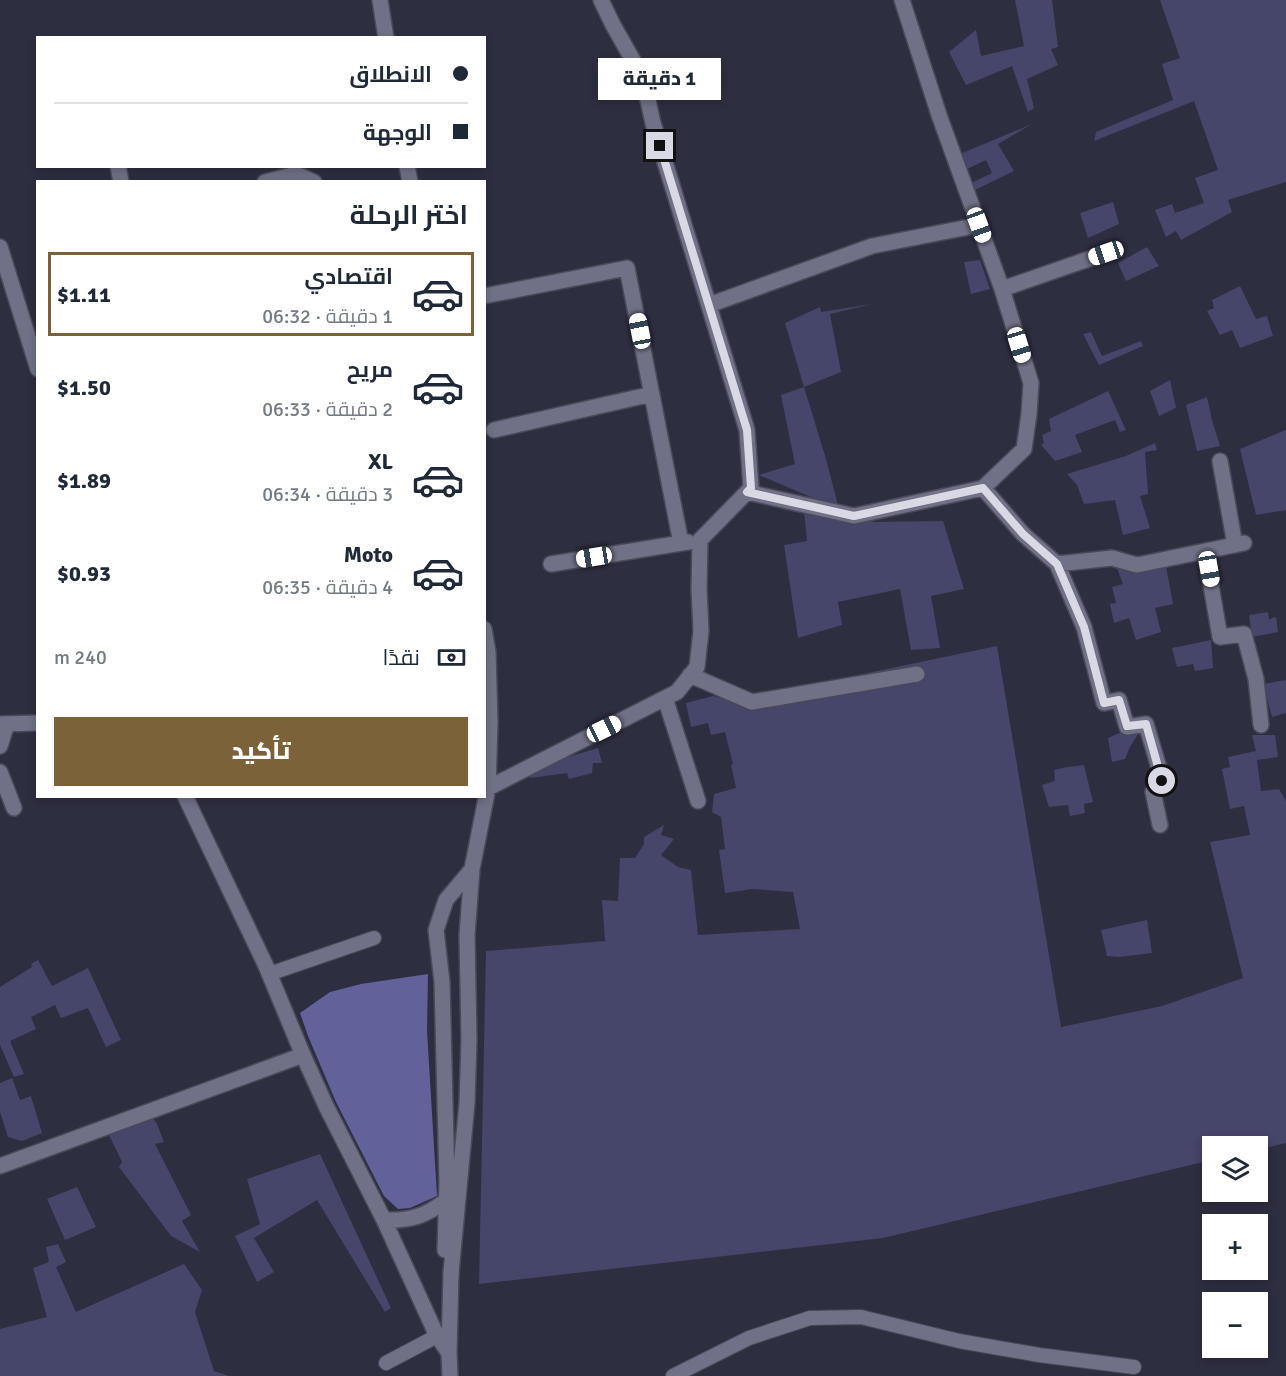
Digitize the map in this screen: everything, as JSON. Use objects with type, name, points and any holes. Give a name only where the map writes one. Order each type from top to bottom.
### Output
[{"type":"street","points":[[380,0],[386,36]]},
{"type":"street","points":[[551,564],[700,540],[751,488],[747,430],[653,123],[643,78],[601,0]]},
{"type":"street","points":[[747,492],[854,516],[983,488],[1024,449],[1031,383],[1002,289],[939,114],[902,0]]},
{"type":"street","points":[[273,180],[296,174],[310,180]]},
{"type":"street","points":[[709,305],[872,246],[979,225]]},
{"type":"street","points":[[0,247],[36,363]]},
{"type":"street","points":[[1002,289],[1106,253]]},
{"type":"street","points":[[486,296],[627,268],[681,543]]},
{"type":"street","points":[[494,430],[652,394]]},
{"type":"street","points":[[1057,564],[1112,558],[1137,565],[1240,544],[1220,460]]},
{"type":"street","points":[[983,488],[1023,534],[1057,564],[1084,627],[1104,703],[1119,700],[1127,726],[1146,724],[1162,781],[1153,792],[1160,825]]},
{"type":"street","points":[[488,788],[677,692],[697,667],[701,631],[700,540]]},
{"type":"street","points":[[1205,551],[1220,637],[1244,634],[1256,679],[1261,724]]},
{"type":"street","points":[[450,1376],[451,1273],[467,1103],[469,1012],[467,935],[472,868],[488,788],[488,652],[486,640]]},
{"type":"street","points":[[690,675],[752,702],[917,674]]},
{"type":"street","points":[[666,698],[698,801]]},
{"type":"street","points":[[0,746],[4,724],[36,723]]},
{"type":"street","points":[[0,772],[14,808]]},
{"type":"street","points":[[186,798],[269,974],[326,1106],[384,1220],[437,1336],[449,1353]]},
{"type":"street","points":[[451,1273],[445,1249],[447,1200],[442,982],[436,930],[446,900],[472,868]]},
{"type":"street","points":[[0,1166],[303,1055]]},
{"type":"street","points":[[384,1220],[415,1218],[447,1200]]},
{"type":"lane","points":[[269,974],[374,938]]},
{"type":"lane","points":[[673,1376],[749,1338],[810,1318],[861,1317],[959,1341],[1039,1355],[1134,1367]]},
{"type":"lane","points":[[386,1363],[437,1336]]},
{"type":"shaded area","points":[[1015,0],[1052,0],[1058,47],[1051,49],[1058,65],[1027,79],[1034,108],[1028,112],[1012,66],[966,85],[949,52],[976,30],[981,56],[1024,46]]},
{"type":"shaded area","points":[[1160,0],[1286,0],[1286,182],[1228,200],[1232,212],[1181,240],[1176,231],[1166,237],[1155,210],[1172,204],[1175,213],[1204,203],[1195,178],[1218,170],[1194,101],[1094,141],[1096,132],[1173,100],[1162,64],[1180,58]]},
{"type":"shaded area","points":[[1032,124],[998,144],[1014,171],[975,190],[971,183],[992,173],[986,160],[967,169],[960,154]]},
{"type":"shaded area","points":[[1113,202],[1119,224],[1088,238],[1080,213]]},
{"type":"shaded area","points":[[1147,247],[1159,266],[1126,281],[1118,263]]},
{"type":"shaded area","points":[[980,260],[990,289],[971,294],[964,262]]},
{"type":"shaded area","points":[[1240,286],[1256,319],[1267,316],[1273,336],[1240,348],[1232,330],[1220,335],[1207,311],[1214,308],[1212,300]]},
{"type":"shaded area","points":[[872,304],[830,314],[841,372],[804,387],[785,323],[820,307],[821,312]]},
{"type":"shaded area","points":[[1091,332],[1102,356],[1141,341],[1143,346],[1099,365],[1083,334]]},
{"type":"shaded area","points":[[1170,380],[1176,408],[1159,416],[1150,391]]},
{"type":"shaded area","points":[[804,387],[839,509],[759,475],[795,464],[781,395]]},
{"type":"shaded area","points":[[1108,391],[1126,430],[1120,432],[1115,420],[1075,435],[1082,452],[1055,461],[1041,445],[1044,443],[1042,435],[1051,431],[1049,419]]},
{"type":"shaded area","points":[[1207,397],[1220,446],[1197,451],[1186,405]]},
{"type":"shaded area","points":[[1286,430],[1286,510],[1256,515],[1240,449]]},
{"type":"shaded area","points":[[1155,443],[1157,450],[1145,452],[1148,494],[1140,496],[1150,528],[1123,535],[1115,500],[1084,504],[1077,485],[1067,474],[1126,456]]},
{"type":"shaded area","points":[[804,511],[876,522],[943,521],[964,589],[931,596],[940,648],[911,650],[900,589],[838,602],[842,625],[798,638],[784,545],[807,541]]},
{"type":"shaded area","points":[[1115,563],[1166,566],[1173,604],[1155,608],[1161,632],[1136,640],[1129,618],[1114,623],[1110,604],[1116,603],[1112,587],[1123,584]]},
{"type":"shaded area","points":[[1268,612],[1269,619],[1276,617],[1278,632],[1252,637],[1249,615]]},
{"type":"shaded area","points":[[1211,640],[1213,668],[1195,671],[1193,664],[1177,667],[1172,648]]},
{"type":"shaded area","points":[[997,646],[1061,1027],[1162,1006],[1243,978],[1210,842],[1250,835],[1244,806],[1230,809],[1222,769],[1230,767],[1228,757],[1256,751],[1252,735],[1275,735],[1278,757],[1257,760],[1261,791],[1279,789],[1286,801],[1286,1143],[1268,1147],[1268,1136],[1202,1136],[1202,1162],[883,1238],[479,1284],[486,951],[605,941],[602,900],[618,901],[620,858],[635,858],[644,844],[644,837],[664,825],[661,835],[674,839],[661,855],[678,867],[691,870],[698,935],[800,929],[793,892],[753,889],[725,893],[719,850],[725,849],[721,817],[712,812],[714,794],[736,788],[731,765],[733,764],[725,732],[711,735],[708,723],[691,727],[686,703],[713,696],[768,709],[767,694]]},
{"type":"shaded area","points":[[1286,680],[1286,713],[1272,717],[1263,684]]},
{"type":"shaded area","points":[[1124,731],[1138,734],[1125,759],[1112,762],[1108,738]]},
{"type":"shaded area","points":[[598,748],[602,763],[593,763],[592,773],[569,779],[567,773],[530,778],[534,767]]},
{"type":"shaded area","points":[[1084,765],[1093,802],[1084,804],[1085,813],[1070,816],[1068,805],[1049,807],[1042,785],[1055,781],[1054,770]]},
{"type":"shaded area","points":[[1147,920],[1152,953],[1107,956],[1101,930]]},
{"type":"shaded area","points":[[38,960],[52,986],[88,968],[121,1040],[106,1047],[88,1008],[61,1018],[55,1005],[31,1017],[36,1029],[10,1041],[24,1074],[14,1077],[0,1045],[0,987],[32,967],[31,964]]},
{"type":"shaded area","points":[[428,974],[427,1031],[437,1196],[410,1208],[398,1209],[384,1196],[336,1102],[300,1013],[330,992],[361,984]]},
{"type":"shaded area","points":[[12,1078],[20,1100],[31,1096],[42,1133],[22,1141],[8,1137],[0,1112],[0,1083]]},
{"type":"shaded area","points":[[150,1114],[164,1142],[155,1144],[191,1215],[182,1221],[200,1252],[171,1236],[119,1167],[122,1162],[109,1135]]},
{"type":"shaded area","points":[[320,1154],[391,1308],[385,1312],[317,1200],[254,1238],[274,1272],[257,1282],[235,1236],[260,1224],[247,1179]]},
{"type":"shaded area","points":[[77,1187],[96,1227],[65,1240],[47,1199]]},
{"type":"shaded area","points":[[58,1244],[66,1262],[56,1267],[76,1312],[184,1264],[202,1290],[195,1312],[214,1371],[229,1376],[0,1376],[0,1329],[47,1317],[33,1268],[49,1262],[46,1247]]},
{"type":"route","points":[[660,146],[747,430],[751,488],[747,492],[854,516],[983,488],[1023,534],[1057,564],[1084,627],[1104,703],[1119,700],[1127,726],[1146,724],[1162,781]]}]
